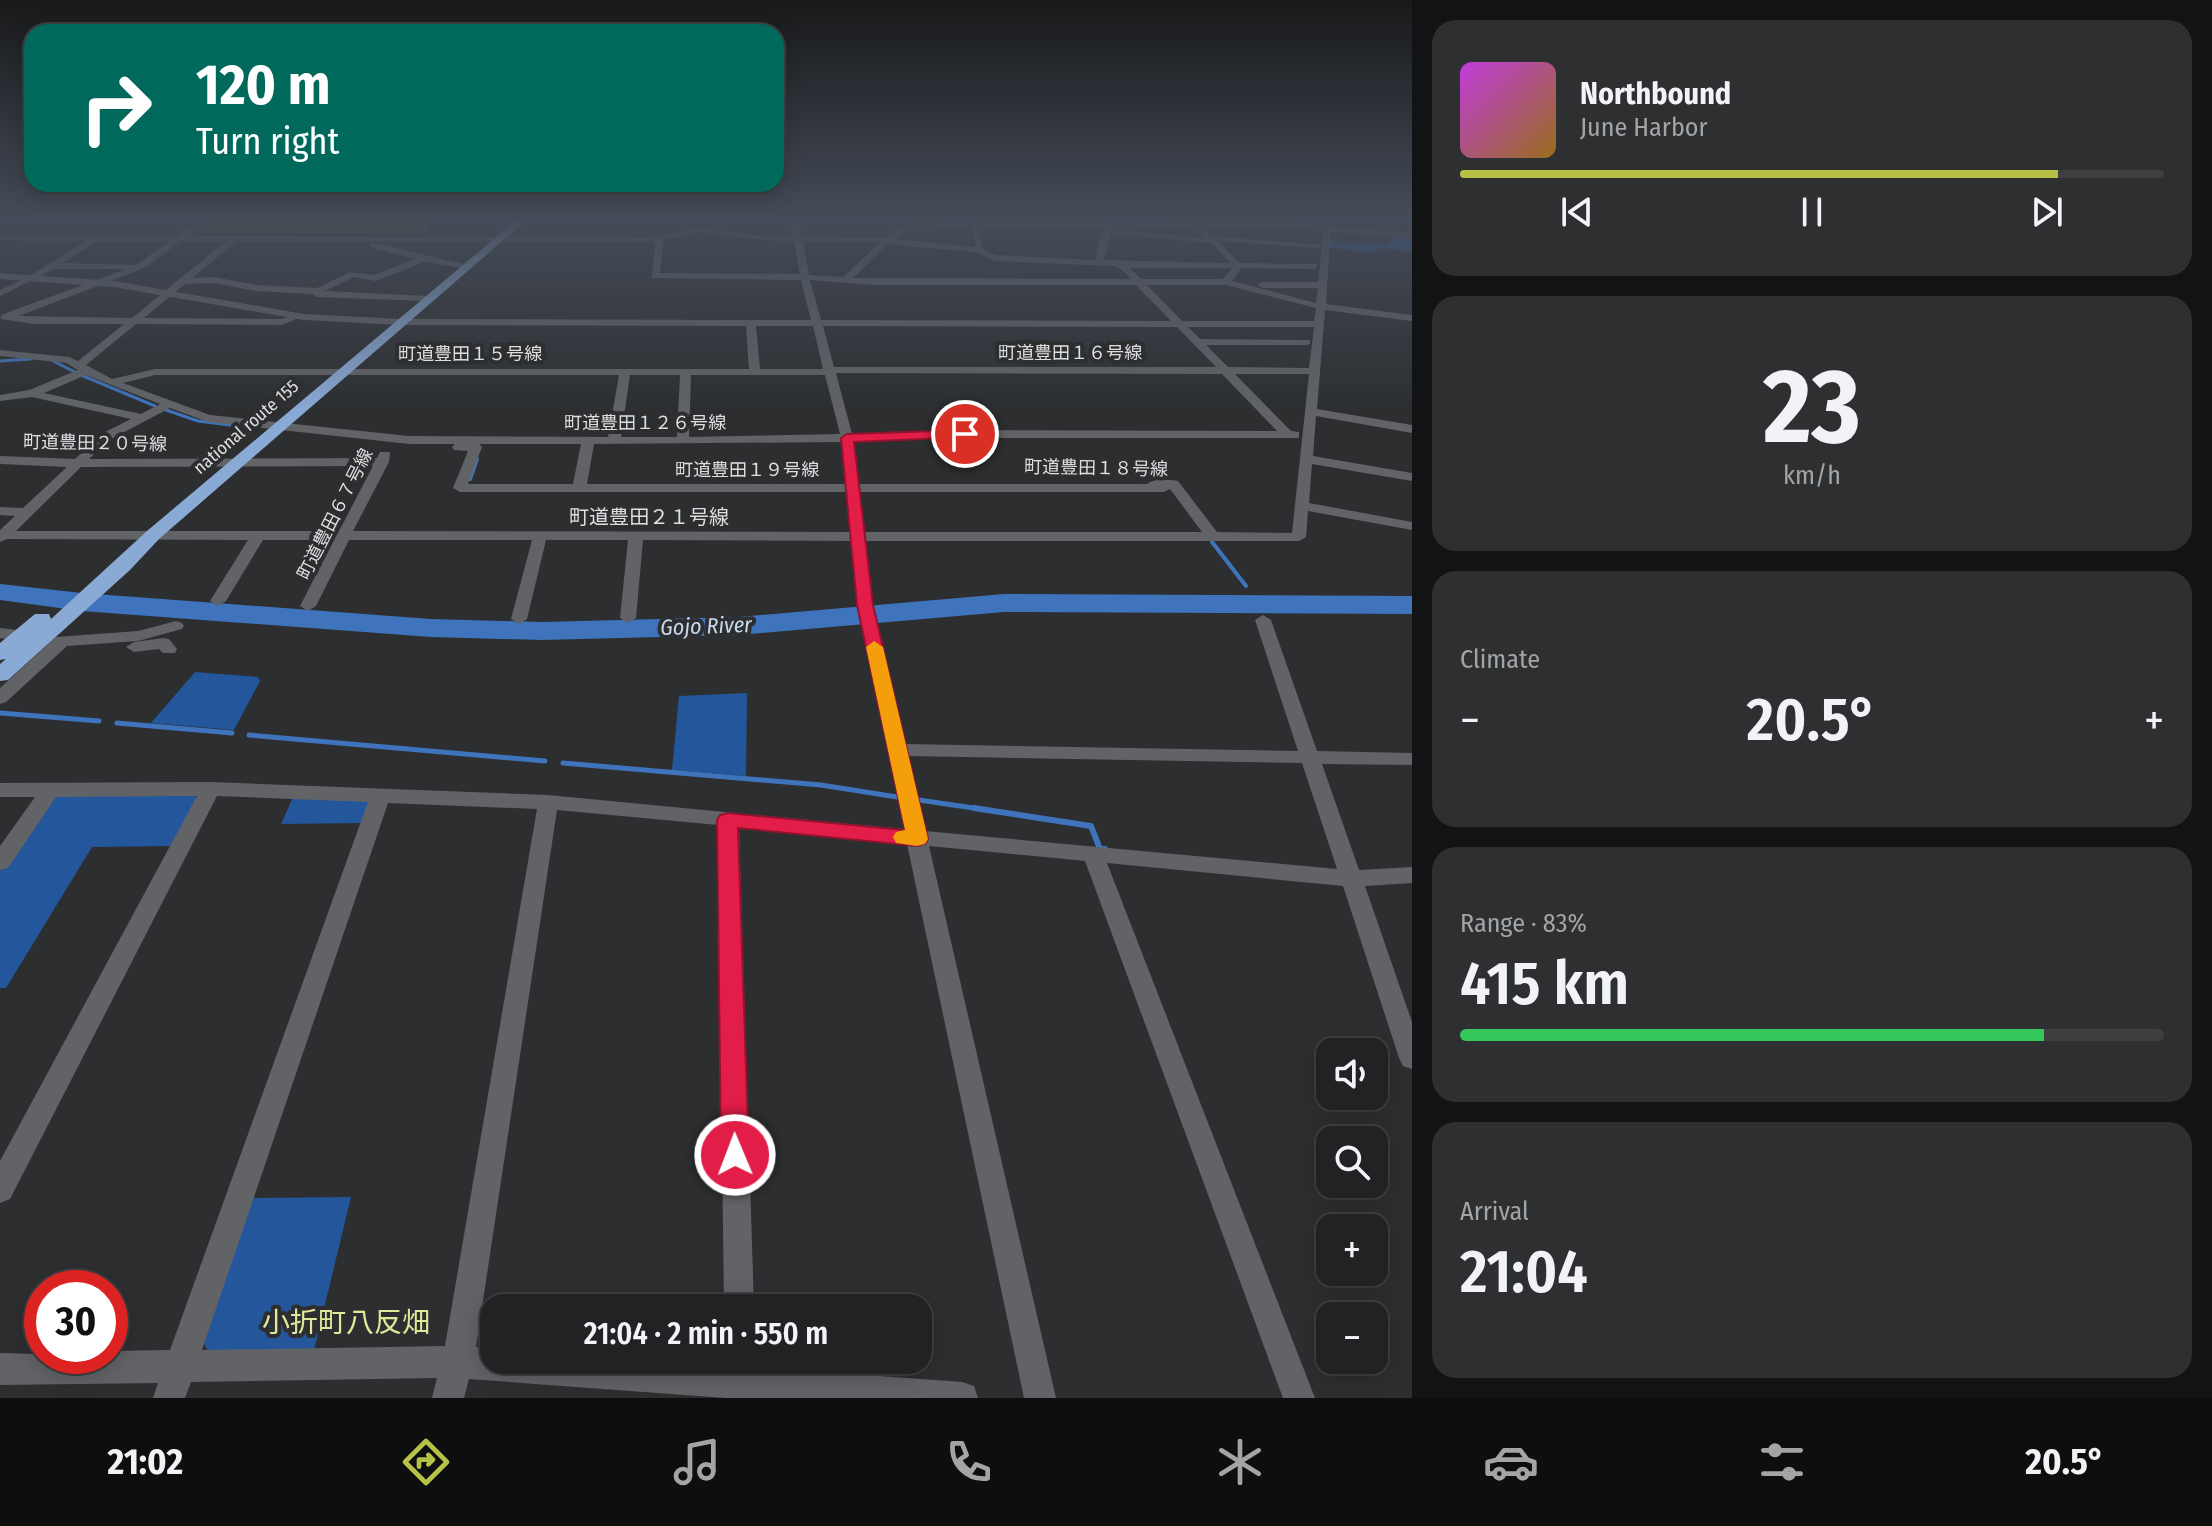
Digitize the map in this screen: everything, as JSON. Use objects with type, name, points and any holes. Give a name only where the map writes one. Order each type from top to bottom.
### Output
[{"type":"highway","name":"national route 155","points":[[399,322],[443,282]]},
{"type":"highway","name":"national route 155","points":[[0,675],[85,590],[145,536],[445,282]]},
{"type":"highway","name":"national route 155","points":[[0,639],[48,629]]},
{"type":"street","points":[[0,293],[24,282]]},
{"type":"street","points":[[93,282],[298,316],[399,322],[1317,323]]},
{"type":"street","points":[[317,293],[337,282]]},
{"type":"street","points":[[807,282],[847,438],[868,621],[1040,1398]]},
{"type":"street","points":[[845,282],[878,285],[1321,284],[1302,506],[1412,526]]},
{"type":"street","points":[[1011,282],[1141,284],[1288,435]]},
{"type":"street","points":[[2,314],[31,310],[101,283]]},
{"type":"street","points":[[0,398],[20,399],[34,394],[82,368],[86,361],[181,283],[227,291],[425,298]]},
{"type":"street","points":[[1232,283],[1319,306],[1412,318]]},
{"type":"street","points":[[2,314],[34,321],[134,322],[282,322],[298,316]]},
{"type":"street","points":[[751,322],[755,372]]},
{"type":"street","points":[[1197,342],[1306,342]]},
{"type":"street","name":"町道豊田１２６号線","points":[[0,353],[58,357],[111,383],[208,418],[392,443],[683,441],[965,434],[1306,435]]},
{"type":"street","name":"町道豊田１５号線","points":[[111,383],[155,372],[1312,373]]},
{"type":"street","points":[[614,441],[625,372]]},
{"type":"street","points":[[683,441],[686,372]]},
{"type":"street","points":[[34,394],[142,418]]},
{"type":"street","points":[[2,537],[105,437],[168,405]]},
{"type":"street","points":[[1311,412],[1412,429]]},
{"type":"street","name":"町道豊田１８号線","points":[[488,441],[472,483],[853,486],[1173,484],[1213,537]]},
{"type":"street","points":[[580,484],[588,441]]},
{"type":"street","name":"町道豊田６７号線","points":[[308,606],[392,443]]},
{"type":"street","name":"町道豊田１９号線","points":[[392,443],[476,447],[460,488],[1164,488]]},
{"type":"street","points":[[1307,459],[1412,477]]},
{"type":"street","name":"町道豊田２０号線","points":[[0,460],[77,463],[382,462]]},
{"type":"street","name":"町道豊田２１号線","points":[[2,537],[1299,537],[1302,506]]},
{"type":"street","points":[[0,511],[27,512]]},
{"type":"street","points":[[218,601],[258,536]]},
{"type":"street","points":[[519,619],[540,536]]},
{"type":"street","points":[[628,618],[636,537]]},
{"type":"street","points":[[1263,620],[1412,1058]]},
{"type":"street","points":[[0,639],[48,629],[138,636],[176,626]]},
{"type":"street","points":[[48,629],[134,647],[163,643],[169,649]]},
{"type":"street","points":[[0,698],[48,629]]},
{"type":"street","points":[[897,750],[1412,759]]},
{"type":"street","points":[[0,790],[211,789],[548,802],[1352,879],[1412,875]]},
{"type":"street","points":[[0,1189],[211,789]]},
{"type":"street","points":[[0,862],[50,790]]},
{"type":"street","points":[[169,1398],[380,796]]},
{"type":"street","points":[[448,1398],[458,1362],[548,802]]},
{"type":"street","points":[[728,820],[739,1294]]},
{"type":"street","points":[[1093,855],[1299,1398]]},
{"type":"street","points":[[0,1369],[458,1362],[962,1398]]},
{"type":"shaded area","points":[[195,672],[258,677],[260,681],[234,730],[151,723]]},
{"type":"shaded area","points":[[747,693],[746,776],[672,770],[679,696]]},
{"type":"shaded area","points":[[193,794],[198,799],[173,846],[92,847],[6,988],[0,988],[0,871],[50,799],[58,795]]},
{"type":"shaded area","points":[[293,797],[366,800],[370,807],[364,823],[281,824]]},
{"type":"shaded area","points":[[351,1197],[314,1350],[208,1351],[202,1340],[250,1198]]},
{"type":"waterway","points":[[0,361],[31,359]]},
{"type":"waterway","points":[[53,361],[77,373]]},
{"type":"waterway","points":[[81,375],[155,406]]},
{"type":"waterway","points":[[166,410],[198,421],[254,428]]},
{"type":"waterway","points":[[470,479],[477,459]]},
{"type":"waterway","points":[[1212,542],[1246,586]]},
{"type":"waterway","name":"Gojo River","points":[[0,592],[82,602],[431,628],[542,631],[738,626],[1004,603],[1412,605]]},
{"type":"waterway","name":"Gojo River","points":[[1256,599],[1257,604]]},
{"type":"waterway","points":[[0,713],[99,721]]},
{"type":"waterway","points":[[117,723],[232,733]]},
{"type":"waterway","points":[[249,735],[545,761]]},
{"type":"waterway","points":[[563,763],[821,785],[897,797]]},
{"type":"waterway","points":[[919,800],[987,810]]},
{"type":"waterway","points":[[974,808],[987,810]]},
{"type":"waterway","points":[[987,810],[1091,826],[1100,849],[1105,849]]},
{"type":"slow traffic","points":[[874,647],[917,839],[904,837]]},
{"type":"district","name":"小折町八反畑","points":[[346,1322]]},
{"type":"route","points":[[735,1155],[728,820],[917,839],[865,605],[847,438],[965,434]]}]
